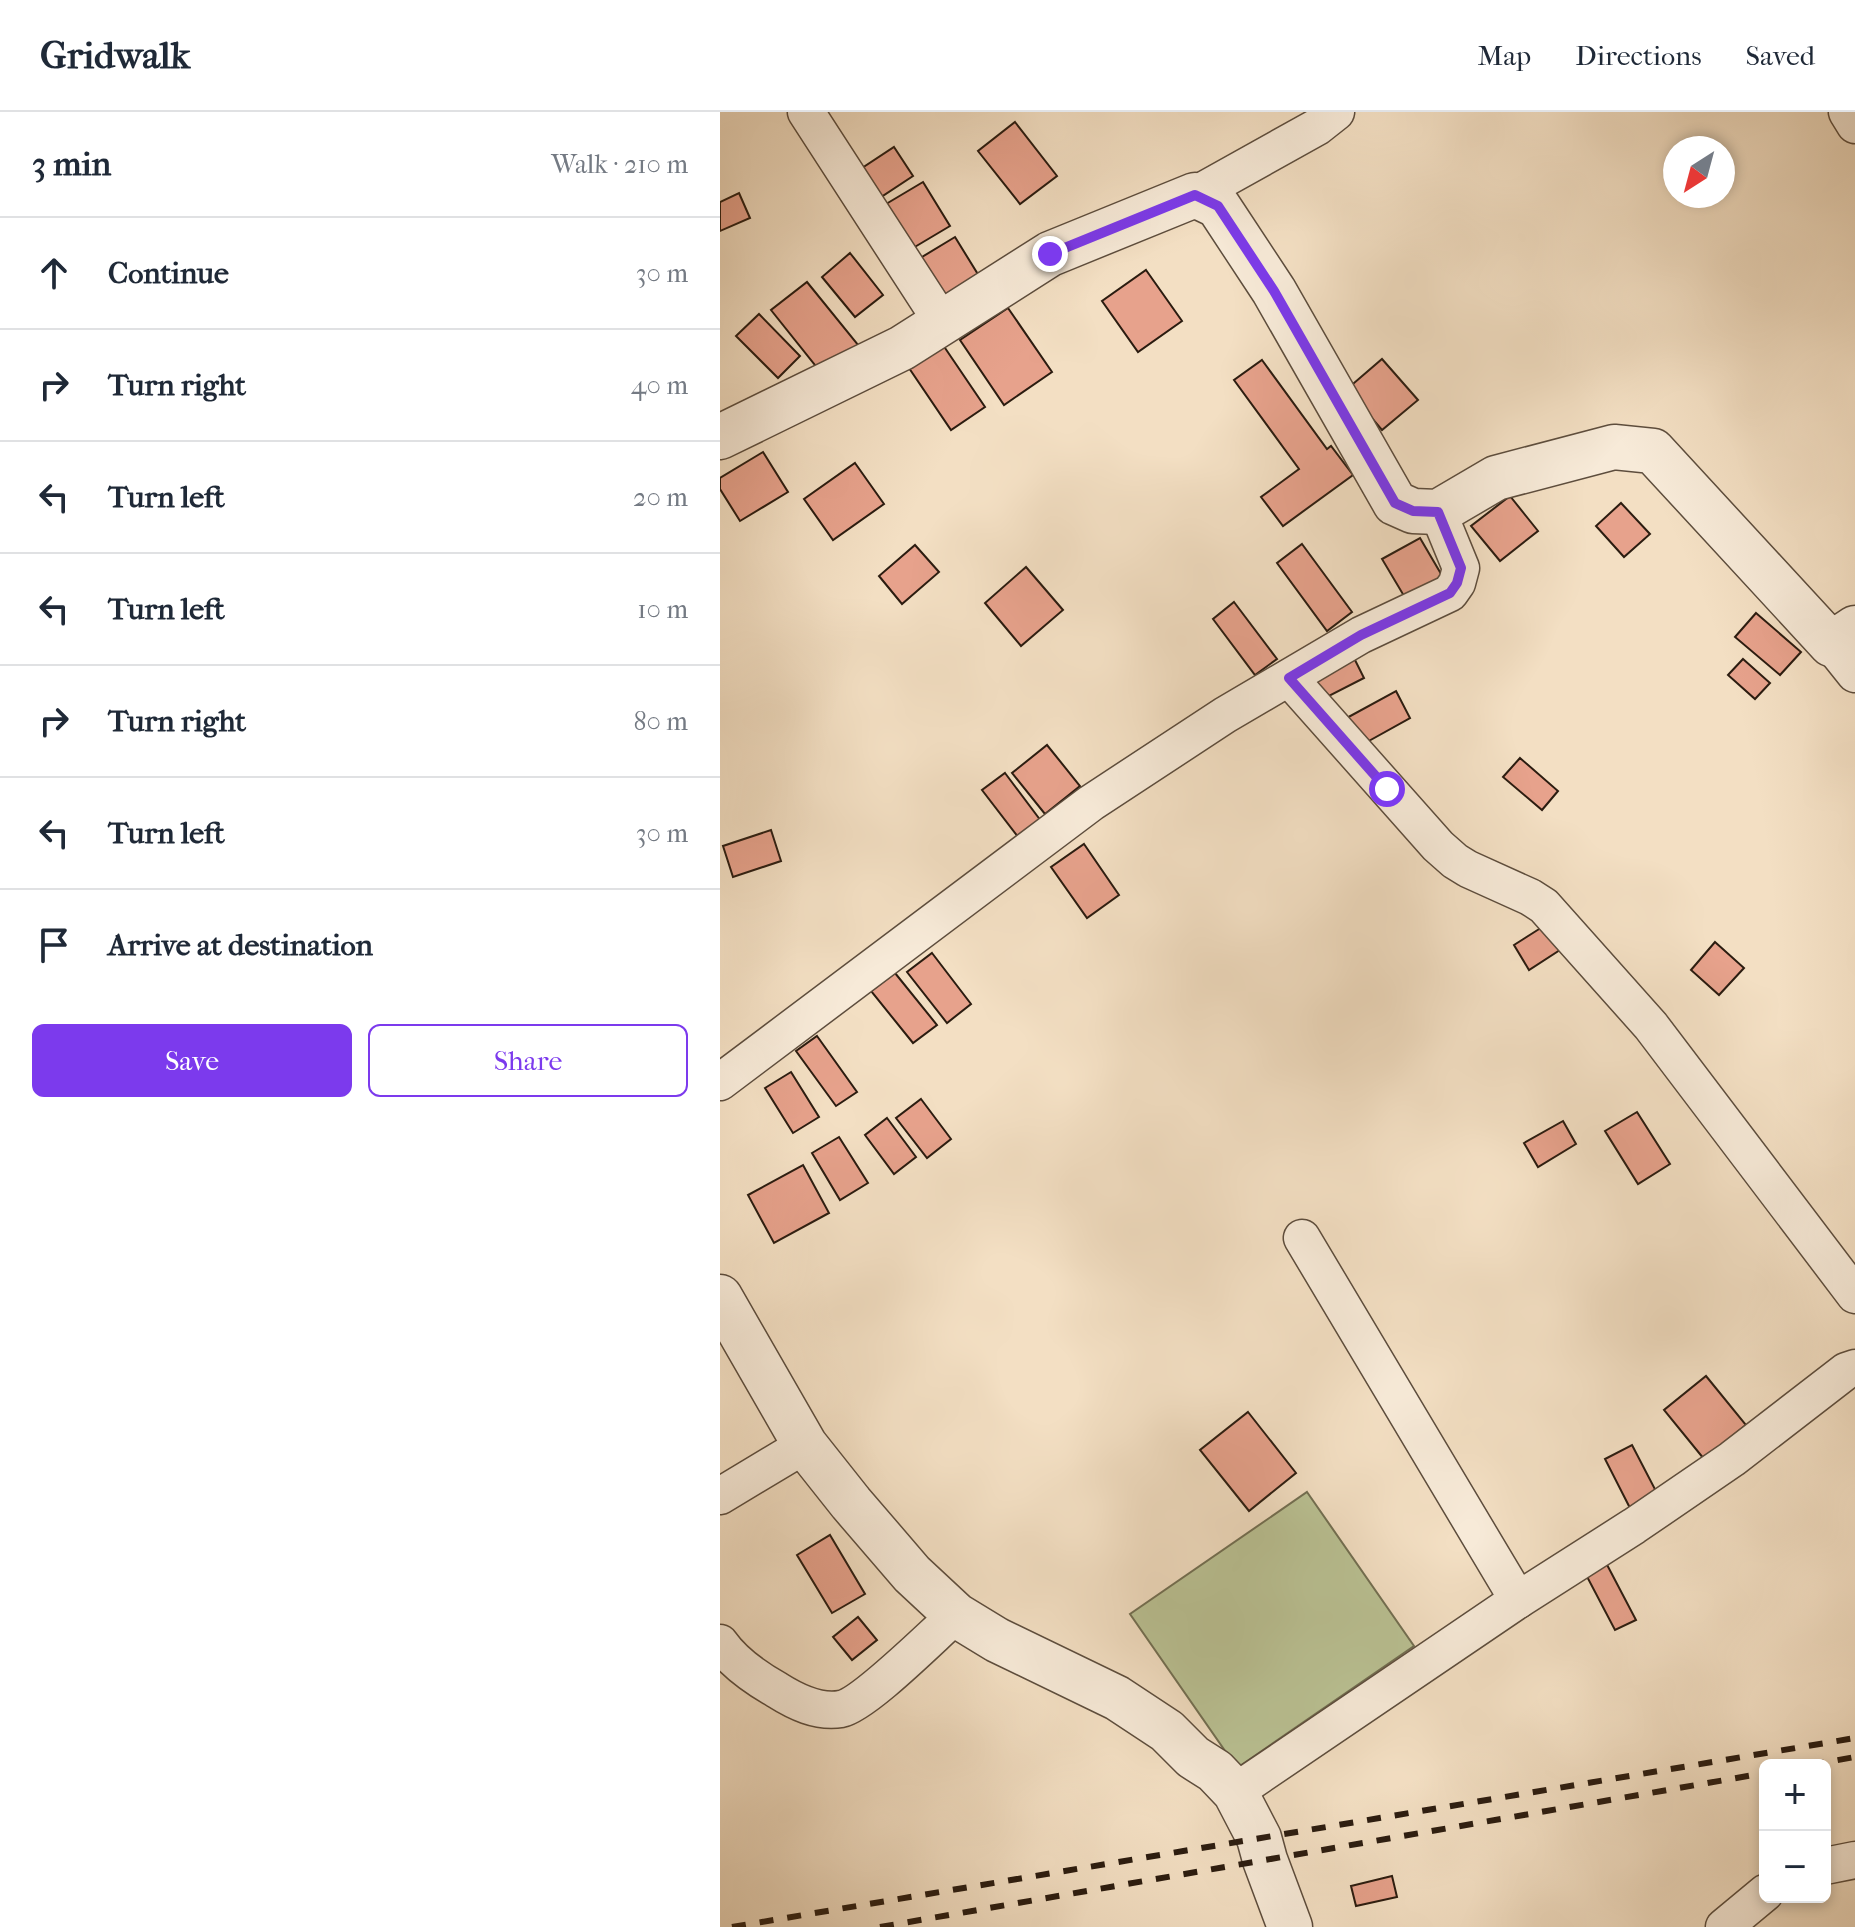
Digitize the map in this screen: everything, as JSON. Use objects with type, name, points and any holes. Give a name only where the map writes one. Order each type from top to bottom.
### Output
[{"type":"street","points":[[806,112],[942,322]]},
{"type":"street","points":[[720,437],[902,348],[1050,254],[1195,195],[1317,127],[1336,112]]},
{"type":"street","points":[[1847,112],[1855,125]]},
{"type":"street","points":[[1195,195],[1218,206],[1274,291],[1395,503],[1413,511],[1438,512],[1496,478],[1614,447],[1653,451],[1847,649]]},
{"type":"street","points":[[720,1082],[1091,803],[1225,715],[1361,635],[1450,593],[1461,568],[1438,512]]},
{"type":"street","points":[[1289,678],[1455,861],[1530,897],[1544,906],[1564,927],[1651,1026],[1855,1295]]},
{"type":"street","points":[[1302,1238],[1518,1600]]},
{"type":"street","points":[[720,1297],[805,1445],[912,1574],[956,1615],[997,1640],[1117,1698],[1167,1731],[1235,1792],[1259,1838],[1290,1927]]},
{"type":"street","points":[[1235,1792],[1732,1459],[1846,1371],[1855,1368]]},
{"type":"street","points":[[720,1496],[805,1445]]},
{"type":"street","points":[[720,1643],[755,1677],[797,1703],[825,1710],[844,1709],[868,1693],[956,1615]]},
{"type":"street","points":[[1724,1927],[1759,1898]]},
{"type":"green space","points":[[1307,1492],[1414,1646],[1237,1768],[1130,1614]]},
{"type":"building","points":[[1015,122],[1057,176],[1020,204],[978,151]]},
{"type":"building","points":[[894,147],[913,176],[875,201],[856,172]]},
{"type":"building","points":[[923,182],[950,226],[908,251],[881,207]]},
{"type":"building","points":[[739,193],[750,218],[720,231],[720,202]]},
{"type":"building","points":[[955,237],[979,276],[941,300],[917,260]]},
{"type":"building","points":[[850,253],[883,295],[855,317],[822,277]]},
{"type":"building","points":[[1146,270],[1182,321],[1138,352],[1102,301]]},
{"type":"building","points":[[807,282],[859,346],[823,375],[771,310]]},
{"type":"building","points":[[1008,308],[1052,372],[1004,405],[960,340]]},
{"type":"building","points":[[759,314],[800,356],[778,378],[736,336]]},
{"type":"building","points":[[943,345],[985,407],[951,430],[909,368]]},
{"type":"building","points":[[1382,359],[1418,400],[1382,430],[1347,389]]},
{"type":"building","points":[[1262,360],[1327,449],[1331,446],[1353,475],[1283,526],[1261,497],[1299,469],[1234,380]]},
{"type":"building","points":[[763,452],[788,492],[740,521],[720,489],[720,478]]},
{"type":"building","points":[[855,463],[884,504],[833,540],[804,499]]},
{"type":"building","points":[[1510,496],[1538,531],[1500,561],[1471,526]]},
{"type":"building","points":[[1621,503],[1650,534],[1624,557],[1596,526]]},
{"type":"building","points":[[1420,538],[1444,579],[1407,601],[1382,559]]},
{"type":"building","points":[[1302,544],[1352,612],[1327,631],[1277,563]]},
{"type":"building","points":[[915,545],[939,572],[902,604],[879,576]]},
{"type":"building","points":[[1026,567],[1063,610],[1021,646],[985,603]]},
{"type":"building","points":[[1234,602],[1277,659],[1255,675],[1213,619]]},
{"type":"building","points":[[1756,613],[1801,652],[1780,675],[1735,637]]},
{"type":"building","points":[[1351,652],[1364,678],[1325,698],[1312,673]]},
{"type":"building","points":[[1743,659],[1770,683],[1755,699],[1728,675]]},
{"type":"building","points":[[1396,691],[1410,718],[1358,747],[1343,720]]},
{"type":"building","points":[[1047,745],[1080,786],[1045,814],[1012,773]]},
{"type":"building","points":[[1520,758],[1558,791],[1542,810],[1503,777]]},
{"type":"building","points":[[1005,773],[1044,825],[1022,842],[982,790]]},
{"type":"building","points":[[771,830],[781,861],[733,877],[723,846]]},
{"type":"building","points":[[1084,844],[1119,895],[1087,918],[1051,867]]},
{"type":"building","points":[[1547,924],[1563,948],[1529,970],[1514,945]]},
{"type":"building","points":[[1715,942],[1744,968],[1719,995],[1691,970]]},
{"type":"building","points":[[932,953],[971,1004],[947,1023],[907,972]]},
{"type":"building","points":[[895,973],[937,1025],[913,1043],[871,991]]},
{"type":"building","points":[[817,1036],[857,1092],[836,1106],[796,1051]]},
{"type":"building","points":[[791,1072],[819,1117],[793,1133],[765,1088]]},
{"type":"building","points":[[921,1099],[951,1139],[927,1158],[896,1118]]},
{"type":"building","points":[[1637,1112],[1670,1164],[1638,1184],[1605,1131]]},
{"type":"building","points":[[887,1118],[916,1157],[894,1174],[865,1135]]},
{"type":"building","points":[[1563,1121],[1576,1144],[1538,1167],[1524,1143]]},
{"type":"building","points":[[839,1137],[868,1183],[840,1200],[812,1153]]},
{"type":"building","points":[[803,1165],[829,1213],[774,1243],[748,1195]]},
{"type":"building","points":[[1706,1376],[1746,1425],[1704,1459],[1664,1410]]},
{"type":"building","points":[[1248,1412],[1296,1473],[1249,1511],[1200,1450]]},
{"type":"building","points":[[1632,1445],[1658,1495],[1631,1510],[1605,1459]]},
{"type":"building","points":[[830,1535],[865,1594],[832,1613],[797,1555]]},
{"type":"building","points":[[1604,1559],[1636,1620],[1615,1630],[1583,1569]]},
{"type":"building","points":[[858,1617],[877,1640],[852,1660],[833,1637]]},
{"type":"building","points":[[1392,1876],[1397,1897],[1356,1906],[1351,1886]]},
{"type":"railway","points":[[732,1927],[1855,1738]]},
{"type":"railway","points":[[1831,1761],[1855,1757]]},
{"type":"railway","points":[[880,1927],[1759,1774]]},
{"type":"route","points":[[1050,254],[1195,195],[1218,206],[1274,291],[1395,503],[1413,511],[1438,512],[1461,568],[1450,593],[1361,635],[1289,678],[1387,789]]}]
